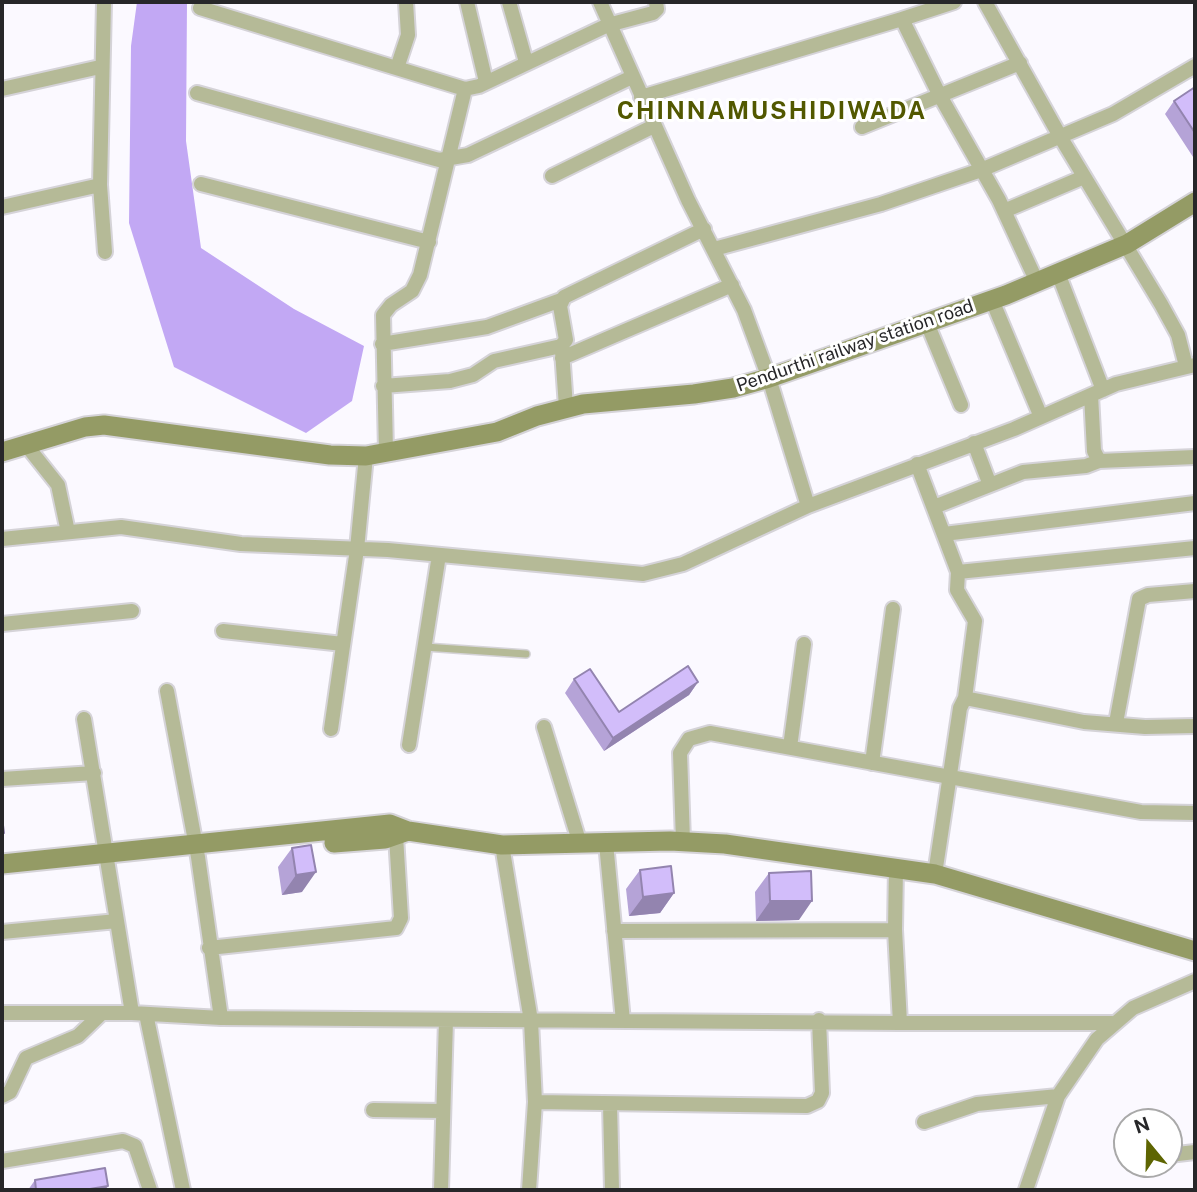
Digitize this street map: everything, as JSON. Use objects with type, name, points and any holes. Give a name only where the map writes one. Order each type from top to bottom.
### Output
[{"type":"street","points":[[104,2],[100,67],[100,185],[105,252]]},
{"type":"street","points":[[467,2],[486,82]]},
{"type":"street","points":[[509,2],[526,62]]},
{"type":"street","points":[[600,2],[608,26],[654,125],[732,285],[769,378],[808,506]]},
{"type":"street","points":[[200,8],[465,89],[608,26],[653,13],[657,9],[656,2]]},
{"type":"street","points":[[641,97],[954,2]]},
{"type":"street","points":[[2,539],[121,527],[216,541],[439,555],[643,574],[683,564],[808,506],[1097,393],[1190,365],[1178,335],[1127,244],[1061,138],[985,2]]},
{"type":"street","points":[[397,68],[408,34],[403,3]]},
{"type":"street","points":[[902,19],[939,94],[1004,211],[1037,282]]},
{"type":"street","points":[[862,127],[1020,63]]},
{"type":"street","points":[[714,249],[881,204],[981,170],[1112,114],[1195,66]]},
{"type":"street","points":[[2,89],[100,67]]},
{"type":"street","points":[[197,93],[409,154],[449,160],[493,145],[632,77]]},
{"type":"street","points":[[386,452],[383,315],[391,305],[412,292],[420,275],[465,89]]},
{"type":"street","points":[[552,176],[654,125]]},
{"type":"street","points":[[1004,211],[1084,177]]},
{"type":"street","points":[[201,184],[429,243]]},
{"type":"street","points":[[2,207],[100,185]]},
{"type":"street","name":"Pendurthi railway station road","points":[[2,452],[76,429],[104,425],[330,455],[366,456],[497,432],[566,407],[694,394],[769,378],[992,300],[1127,244],[1195,202]]},
{"type":"street","points":[[382,344],[487,327],[561,300],[704,229]]},
{"type":"street","points":[[1058,273],[1097,393],[1094,451],[1099,461]]},
{"type":"street","points":[[383,386],[450,381],[473,375],[494,361],[562,352],[732,285]]},
{"type":"street","points":[[561,300],[566,335],[562,352],[566,407]]},
{"type":"street","points":[[992,300],[1041,417]]},
{"type":"street","points":[[927,323],[961,405]]},
{"type":"street","points":[[974,443],[990,485]]},
{"type":"street","points":[[27,446],[58,485],[68,532]]},
{"type":"street","points":[[331,729],[357,549],[366,456]]},
{"type":"street","points":[[934,506],[1023,472],[1086,466],[1099,461],[1195,457]]},
{"type":"street","points":[[917,464],[958,572],[957,590],[975,621],[965,698],[960,708],[935,874]]},
{"type":"street","points":[[944,534],[1195,503]]},
{"type":"street","points":[[958,572],[1195,548]]},
{"type":"street","points":[[409,746],[439,555]]},
{"type":"street","points":[[1116,723],[1139,600],[1148,595],[1195,591]]},
{"type":"street","points":[[872,763],[893,609]]},
{"type":"street","points":[[2,624],[132,611]]},
{"type":"street","points":[[223,631],[343,644]]},
{"type":"street","points":[[790,747],[804,644]]},
{"type":"street","points":[[167,691],[197,850],[220,1018]]},
{"type":"street","points":[[965,698],[1084,722],[1145,727],[1195,726]]},
{"type":"street","points":[[84,719],[117,921],[183,1190]]},
{"type":"street","points":[[544,727],[580,844]]},
{"type":"street","points":[[683,842],[680,753],[684,743],[698,735],[710,733],[1141,812],[1195,813]]},
{"type":"street","points":[[2,779],[94,773]]},
{"type":"street","points":[[2,864],[197,850],[390,824],[402,834],[502,845],[683,842],[725,844],[896,866],[935,874],[1195,951]]},
{"type":"street","points":[[209,948],[396,928],[401,921],[402,834]]},
{"type":"street","points":[[606,843],[623,1021]]},
{"type":"street","points":[[502,845],[531,1021],[535,1102],[528,1190]]},
{"type":"street","points":[[2,874],[108,858]]},
{"type":"street","points":[[896,866],[895,930],[900,1023]]},
{"type":"street","points":[[2,932],[117,921]]},
{"type":"street","points":[[614,931],[895,930]]},
{"type":"street","points":[[1026,1190],[1058,1096],[1084,1055],[1112,1023],[1155,996],[1195,981]]},
{"type":"street","points":[[2,1013],[531,1021],[1112,1023]]},
{"type":"street","points":[[2,1096],[13,1087],[26,1058],[78,1037],[102,1013]]},
{"type":"street","points":[[441,1190],[446,1020]]},
{"type":"street","points":[[535,1102],[807,1106],[818,1101],[822,1093],[819,1020]]},
{"type":"street","points":[[924,1122],[977,1104],[1058,1096]]},
{"type":"street","points":[[610,1104],[612,1190]]},
{"type":"street","points":[[373,1110],[442,1111]]},
{"type":"street","points":[[2,1161],[123,1141],[135,1146],[150,1190]]},
{"type":"lane","points":[[425,647],[526,653]]},
{"type":"shaded area","points":[[137,2],[187,2],[186,141],[201,248],[294,309],[364,346],[352,401],[306,433],[174,367],[129,223],[131,46]]},
{"type":"building","points":[[1195,87],[1195,133],[1174,101]]},
{"type":"building","points":[[688,666],[698,682],[613,738],[574,679],[590,669],[619,712]]},
{"type":"building","points":[[311,845],[316,872],[296,875],[292,848]]},
{"type":"building","points":[[671,866],[674,893],[643,897],[640,870]]},
{"type":"building","points":[[811,871],[812,901],[770,901],[769,873]]},
{"type":"building","points":[[105,1168],[108,1186],[84,1190],[36,1190],[35,1180]]},
{"type":"district","name":"CHINNAMUSHIDIWADA","points":[[772,112]]}]
